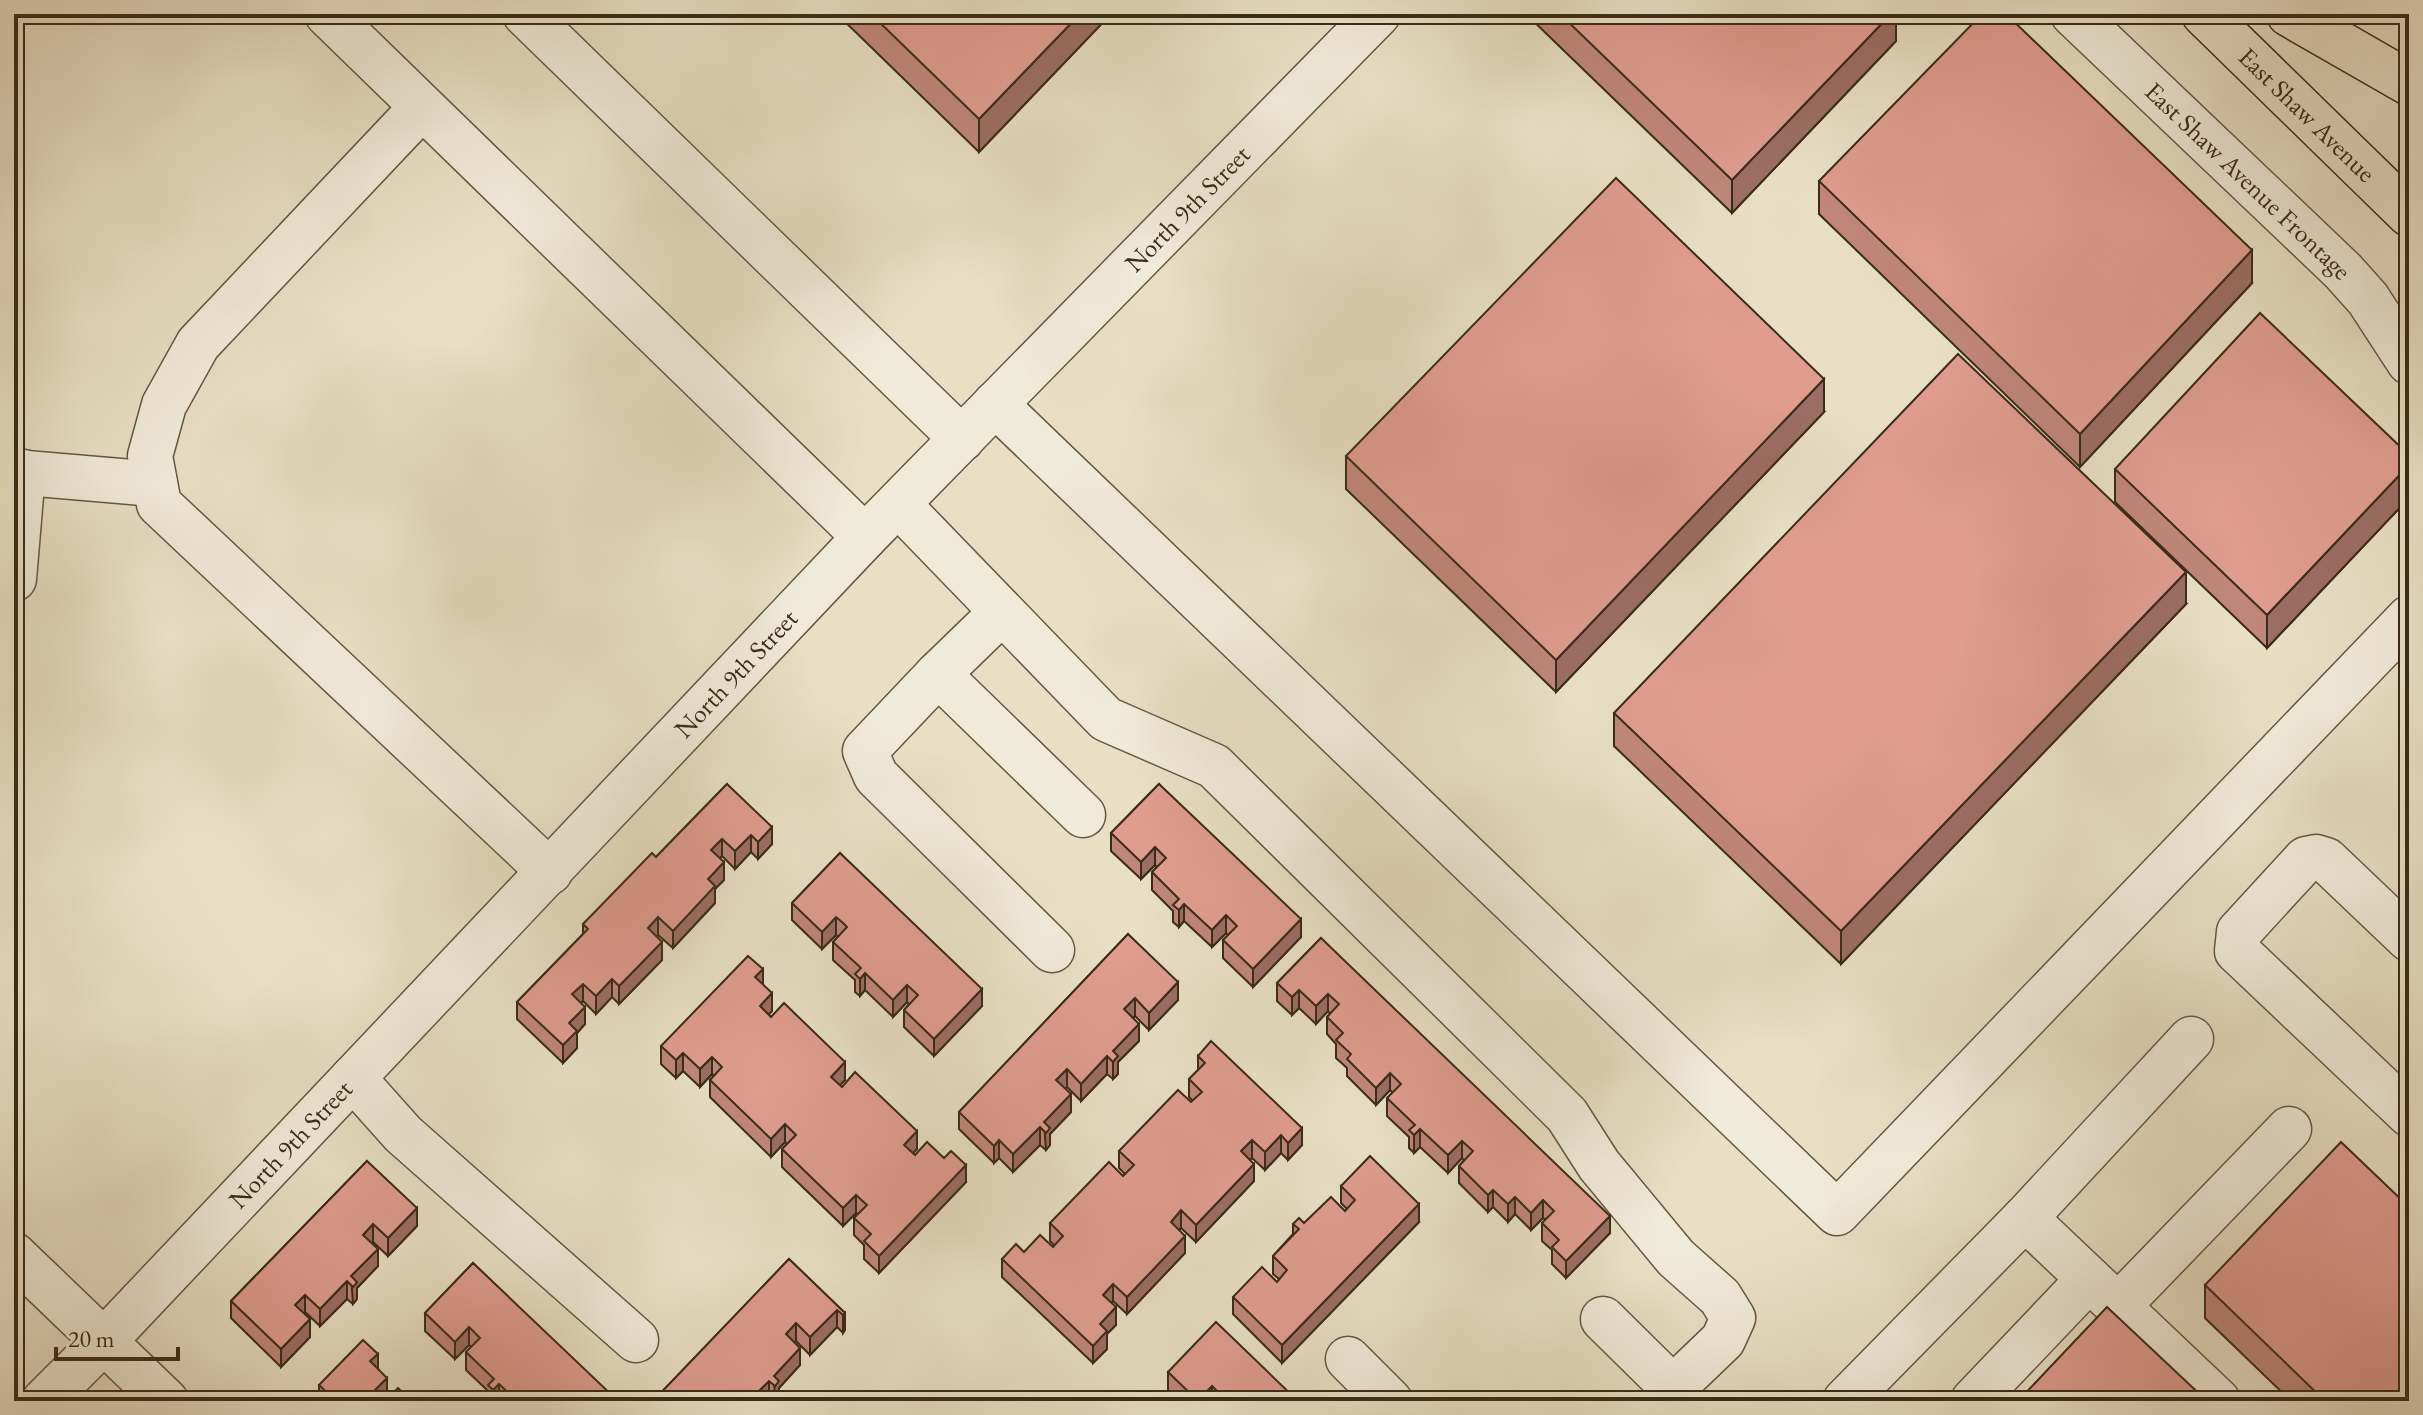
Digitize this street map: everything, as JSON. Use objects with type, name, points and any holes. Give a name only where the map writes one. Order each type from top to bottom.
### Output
[{"type":"main road","name":"East Shaw Avenue","points":[[2204,14],[2409,214]]},
{"type":"main road","points":[[2289,14],[2409,82]]},
{"type":"main road","points":[[2340,14],[2409,82]]},
{"type":"street","points":[[327,14],[865,537]]},
{"type":"street","points":[[525,14],[962,439]]},
{"type":"street","name":"North 9th Street","points":[[44,1401],[550,872],[865,537],[1378,14]]},
{"type":"street","name":"East Shaw Avenue Frontage","points":[[2073,14],[2343,271],[2368,299],[2409,362]]},
{"type":"street","points":[[422,107],[198,344],[164,405],[150,456],[159,504],[550,872]]},
{"type":"street","points":[[995,404],[1837,1213],[2409,618]]},
{"type":"street","points":[[14,579],[19,472],[155,484]]},
{"type":"street","points":[[898,504],[1106,719],[1214,766],[1567,1115],[1599,1165],[1676,1258],[1720,1297],[1733,1318],[1723,1340],[1667,1395],[1603,1319]]},
{"type":"street","points":[[1002,612],[865,751],[876,776],[1052,950]]},
{"type":"street","points":[[938,674],[1083,815]]},
{"type":"street","points":[[2409,939],[2326,860],[2316,857],[2306,859],[2296,869],[2239,932],[2237,943],[2237,951],[2409,1114]]},
{"type":"street","points":[[1845,1401],[2025,1218],[2191,1039]]},
{"type":"street","points":[[353,1078],[403,1134],[636,1340]]},
{"type":"street","points":[[1973,1401],[2104,1293],[2289,1129]]},
{"type":"street","points":[[2025,1218],[2218,1401]]},
{"type":"street","points":[[14,1255],[166,1401]]},
{"type":"street","points":[[1348,1359],[1390,1401]]},
{"type":"building","points":[[871,14],[1080,14],[979,119]]},
{"type":"building","points":[[1560,14],[1891,14],[1732,180]]},
{"type":"building","points":[[1982,14],[2006,14],[2252,250],[2080,434],[1819,181]]},
{"type":"building","points":[[1616,178],[1824,379],[1556,660],[1346,456]]},
{"type":"building","points":[[2260,313],[2409,455],[2409,465],[2267,615],[2115,469]]},
{"type":"building","points":[[1958,354],[2186,572],[1841,931],[1614,713]]},
{"type":"building","points":[[727,784],[772,827],[758,842],[751,835],[735,851],[722,839],[711,850],[724,862],[708,879],[715,886],[673,931],[658,917],[648,928],[662,942],[619,986],[612,979],[596,996],[583,984],[572,994],[585,1007],[569,1023],[577,1031],[563,1045],[517,1002],[588,929],[583,924],[652,853],[656,857]]},
{"type":"building","points":[[1159,784],[1301,919],[1253,969],[1223,940],[1237,926],[1226,915],[1212,930],[1184,904],[1179,910],[1173,905],[1179,899],[1152,872],[1166,858],[1155,847],[1141,862],[1111,833]]},
{"type":"building","points":[[840,853],[982,989],[934,1039],[904,1010],[918,995],[907,985],[893,1000],[865,973],[860,979],[855,974],[861,968],[833,942],[847,927],[842,922],[836,917],[822,932],[792,903]]},
{"type":"building","points":[[1128,934],[1178,982],[1149,1013],[1135,998],[1124,1009],[1139,1024],[1113,1051],[1118,1056],[1113,1062],[1107,1056],[1081,1084],[1067,1069],[1056,1080],[1071,1094],[1044,1122],[1050,1128],[1046,1133],[1040,1127],[1013,1154],[999,1140],[994,1146],[959,1112]]},
{"type":"building","points":[[1321,938],[1610,1216],[1566,1261],[1552,1247],[1559,1240],[1542,1223],[1554,1211],[1543,1200],[1531,1213],[1515,1197],[1508,1204],[1493,1190],[1488,1195],[1459,1166],[1473,1151],[1462,1141],[1448,1155],[1420,1129],[1414,1135],[1409,1130],[1415,1125],[1387,1098],[1401,1084],[1390,1073],[1376,1088],[1347,1059],[1351,1054],[1336,1040],[1343,1033],[1327,1017],[1339,1004],[1328,994],[1316,1006],[1299,990],[1292,997],[1277,983]]},
{"type":"building","points":[[748,956],[763,969],[755,977],[772,993],[760,1006],[771,1017],[784,1003],[845,1062],[831,1077],[842,1087],[855,1072],[917,1131],[904,1145],[915,1155],[927,1142],[944,1158],[951,1151],[966,1165],[879,1256],[864,1241],[871,1234],[854,1218],[867,1205],[856,1195],[843,1208],[782,1149],[796,1135],[785,1124],[771,1139],[710,1080],[722,1067],[712,1057],[700,1069],[683,1053],[676,1060],[661,1046]]},
{"type":"building","points":[[1211,1041],[1302,1128],[1288,1143],[1281,1135],[1265,1152],[1252,1140],[1241,1151],[1254,1164],[1196,1225],[1181,1210],[1171,1222],[1185,1236],[1127,1297],[1113,1284],[1103,1295],[1116,1307],[1100,1324],[1107,1331],[1093,1346],[1002,1259],[1016,1244],[1024,1252],[1040,1235],[1053,1247],[1063,1236],[1050,1223],[1109,1162],[1123,1176],[1134,1165],[1119,1151],[1178,1090],[1191,1102],[1202,1092],[1189,1079],[1205,1063],[1198,1056]]},
{"type":"building","points":[[2341,1142],[2409,1207],[2409,1401],[2325,1401],[2205,1285]]},
{"type":"building","points":[[1370,1156],[1419,1204],[1282,1345],[1233,1297],[1262,1267],[1277,1282],[1287,1270],[1273,1256],[1299,1229],[1293,1224],[1299,1218],[1304,1223],[1331,1197],[1345,1211],[1355,1200],[1341,1186]]},
{"type":"building","points":[[367,1161],[417,1208],[388,1238],[373,1224],[363,1235],[378,1249],[351,1276],[357,1282],[353,1287],[347,1281],[320,1309],[305,1295],[295,1305],[310,1319],[281,1349],[231,1301]]},
{"type":"building","points":[[789,1259],[845,1313],[843,1315],[837,1310],[810,1337],[796,1323],[786,1334],[800,1348],[774,1376],[779,1381],[775,1386],[769,1381],[749,1401],[735,1401],[727,1394],[721,1401],[653,1401]]},
{"type":"building","points":[[473,1263],[616,1399],[547,1401],[541,1395],[535,1401],[517,1401],[499,1384],[493,1390],[488,1385],[494,1379],[466,1352],[480,1338],[469,1327],[455,1342],[425,1313]]},
{"type":"building","points":[[2107,1307],[2207,1401],[2018,1401]]},
{"type":"building","points":[[1216,1322],[1298,1401],[1219,1401],[1223,1397],[1212,1386],[1198,1401],[1168,1372]]},
{"type":"building","points":[[363,1340],[378,1354],[370,1361],[387,1378],[375,1390],[386,1401],[336,1401],[319,1385]]},
{"type":"building","points":[[398,1388],[411,1401],[386,1401]]}]
